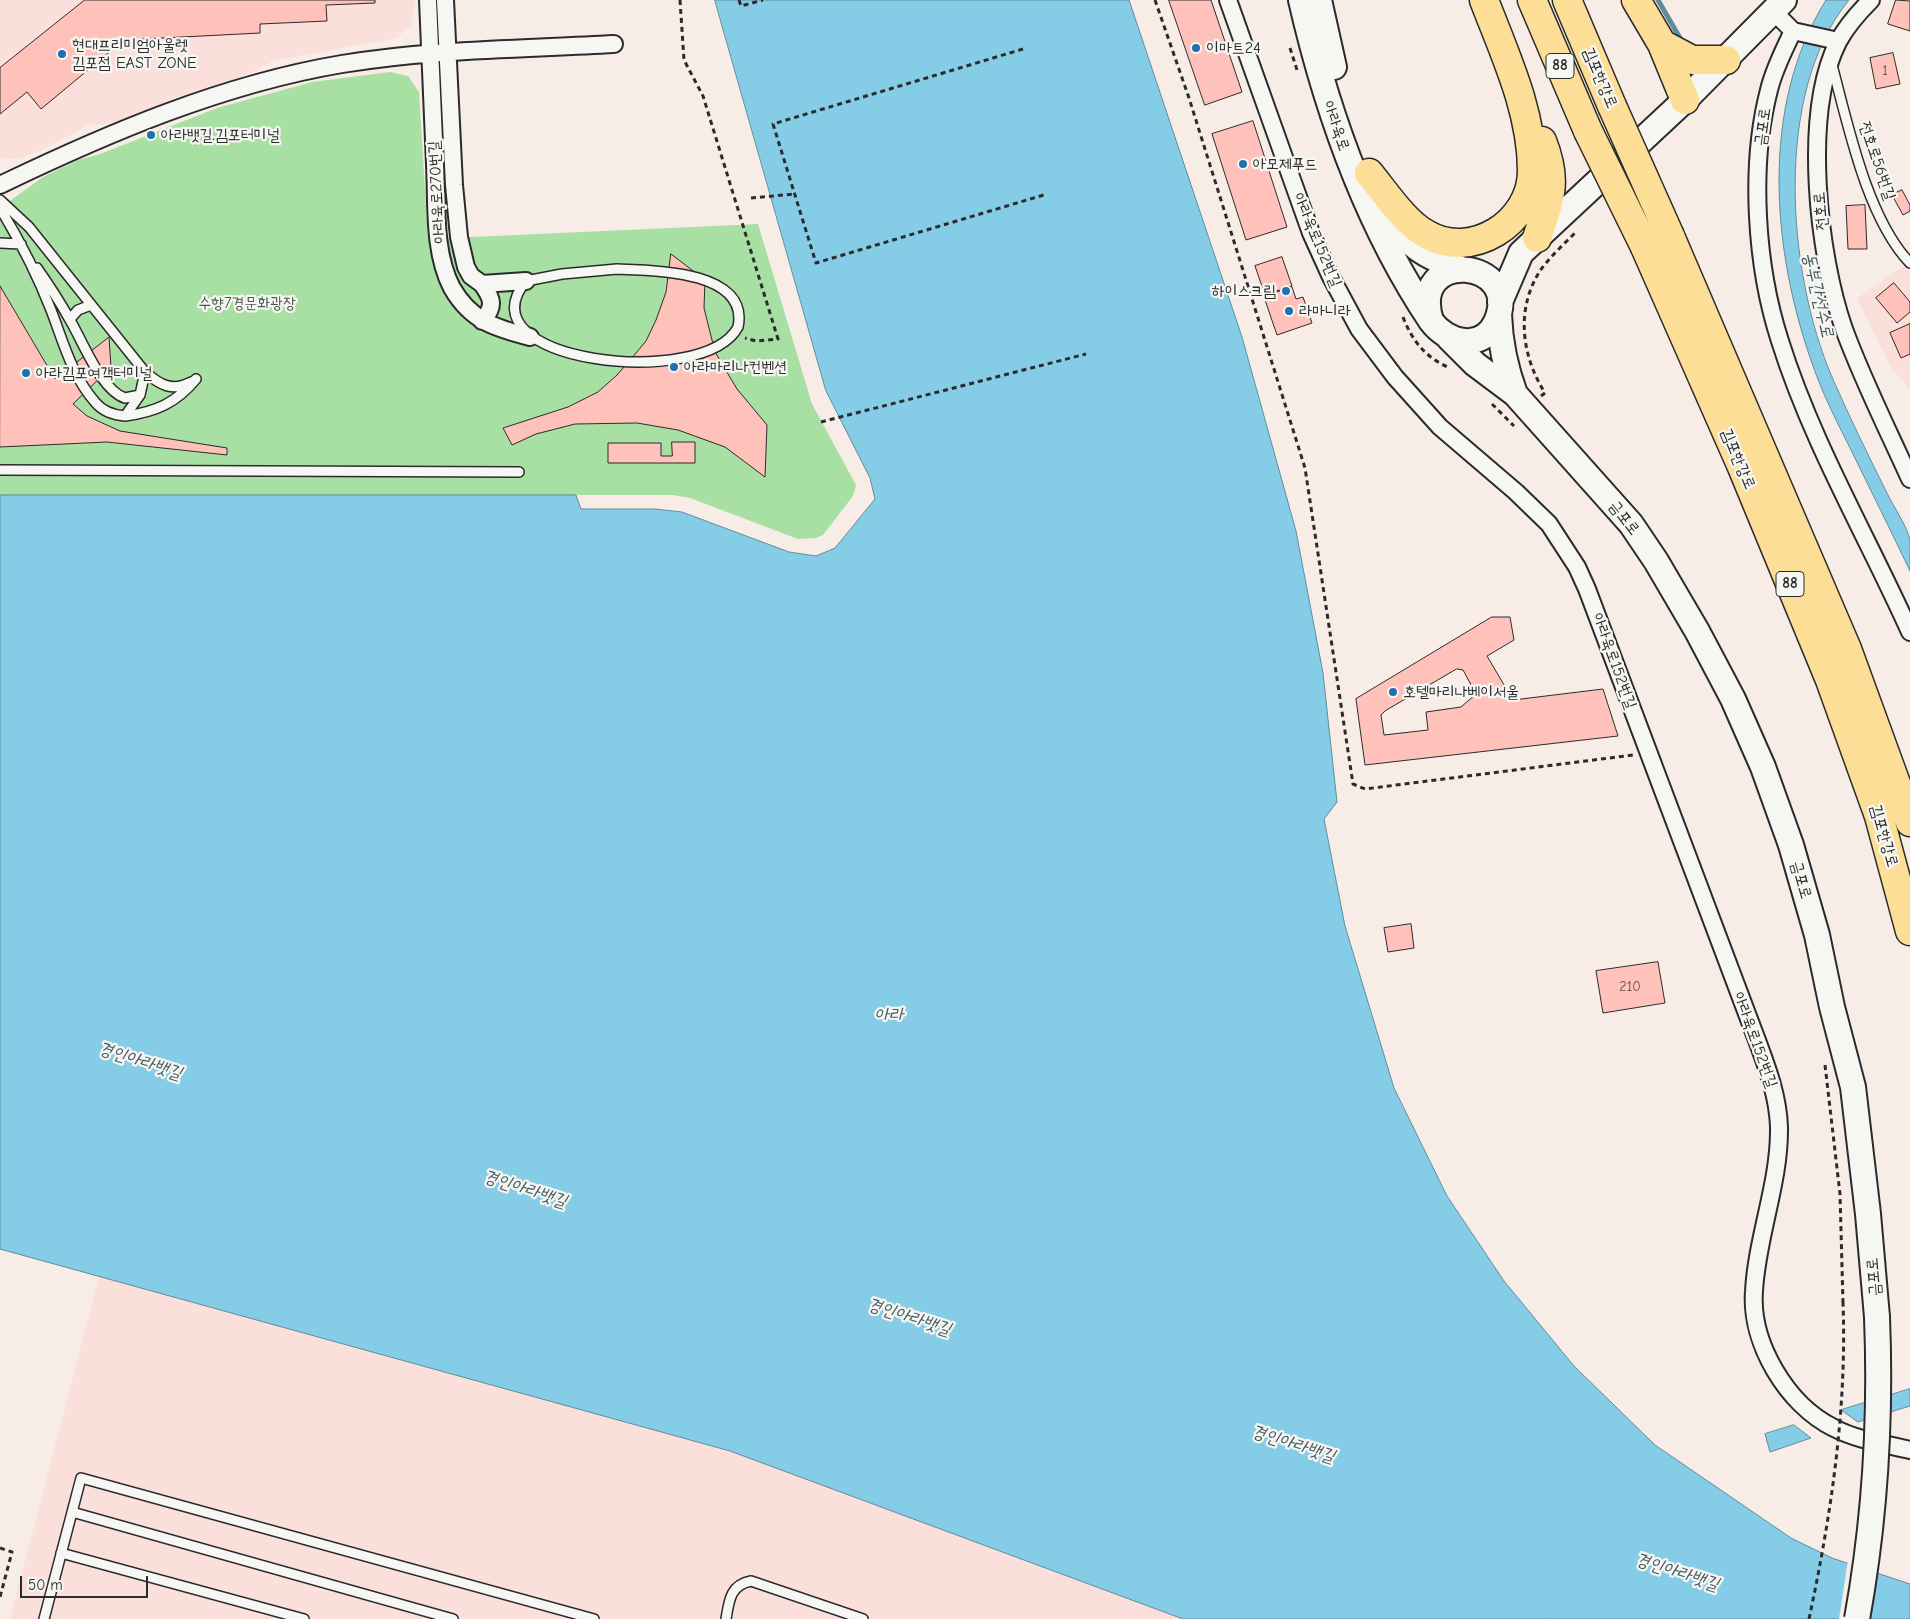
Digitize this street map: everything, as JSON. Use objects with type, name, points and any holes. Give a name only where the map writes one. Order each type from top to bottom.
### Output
[{"type":"highway","points":[[1484,0],[1523,104],[1536,126],[1550,162],[1552,184],[1549,202],[1529,246]]},
{"type":"highway","name":"김포한강로","points":[[1532,0],[1588,131],[1645,247],[1742,467],[1830,680],[1879,816],[1910,931]]},
{"type":"highway","name":"김포한강로","points":[[1567,0],[1847,649],[1910,822]]},
{"type":"highway","points":[[1636,0],[1662,44],[1685,100]]},
{"type":"highway","points":[[1662,44],[1692,60],[1726,60]]},
{"type":"highway","points":[[1369,172],[1395,204],[1424,234],[1442,242],[1459,243],[1490,236],[1518,215],[1526,203],[1531,187],[1531,153],[1523,104]]},
{"type":"main road","name":"아라육로","points":[[1301,0],[1333,119],[1386,246],[1431,321]]},
{"type":"main road","name":"아라육로","points":[[1319,0],[1338,85],[1369,172],[1388,214],[1397,229],[1420,252],[1435,261],[1465,268]]},
{"type":"main road","points":[[1515,394],[1475,364],[1449,338],[1438,331],[1431,321],[1427,309],[1428,296],[1432,286],[1444,274],[1465,268],[1495,264],[1529,246],[1685,100],[1779,6]]},
{"type":"main road","points":[[1449,338],[1461,342],[1479,338],[1494,326],[1500,308],[1529,246]]},
{"type":"main road","points":[[1465,268],[1490,279],[1497,290],[1500,308],[1501,346],[1505,367],[1515,394]]},
{"type":"main road","name":"금포로","points":[[1515,394],[1618,509],[1656,561],[1733,699],[1763,767],[1792,845],[1815,926],[1853,1087],[1868,1214],[1877,1317],[1880,1389],[1868,1540],[1857,1619]]},
{"type":"street","name":"아라육로270번길","points":[[428,0],[442,259],[452,288],[470,311],[482,321],[497,329],[530,337]]},
{"type":"street","name":"아라육로270번길","points":[[445,0],[454,185],[462,254],[471,276],[482,284],[492,302],[491,309],[482,321]]},
{"type":"street","name":"아라육로152번길","points":[[1228,0],[1311,232],[1345,304],[1377,354],[1413,399],[1463,448],[1532,506],[1565,546],[1587,589],[1758,1043],[1775,1096],[1778,1114],[1778,1144],[1756,1271],[1754,1306],[1756,1324],[1770,1363],[1782,1383],[1796,1399],[1832,1428],[1845,1434],[1910,1450]]},
{"type":"street","name":"전호로","points":[[1871,0],[1834,40],[1831,61],[1822,95],[1819,123],[1819,188],[1823,240],[1844,329],[1910,479]]},
{"type":"street","points":[[1779,6],[1797,32],[1834,40]]},
{"type":"street","name":"금포로","points":[[1797,32],[1782,55],[1769,91],[1760,150],[1758,196],[1762,254],[1769,298],[1780,341],[1815,429],[1910,632]]},
{"type":"street","points":[[0,185],[113,134],[203,101],[252,85],[342,64],[430,54],[614,44]]},
{"type":"street","points":[[442,259],[462,254]]},
{"type":"street","points":[[482,284],[526,281]]},
{"type":"lane","name":"전호로56번길","points":[[1831,61],[1865,179],[1886,228],[1910,263]]},
{"type":"lane","points":[[0,200],[28,227],[145,372],[156,381],[170,387],[184,385],[196,379],[184,393],[165,406],[143,414],[114,415],[104,410],[89,395],[70,361],[23,248]]},
{"type":"lane","points":[[0,208],[23,248],[70,319],[94,363],[113,392],[124,398],[140,395]]},
{"type":"lane","points":[[0,243],[23,248]]},
{"type":"lane","points":[[617,269],[666,272],[694,276],[716,284],[731,298],[736,307],[739,322],[735,333],[722,346],[684,358],[656,361],[590,357],[544,344],[530,337],[516,319],[513,305],[515,296],[526,281],[562,274],[617,269]]},
{"type":"lane","points":[[70,319],[78,310],[91,305]]},
{"type":"lane","points":[[125,416],[140,395],[144,385],[145,372]]},
{"type":"lane","points":[[0,470],[519,472]]},
{"type":"lane","points":[[44,1619],[81,1478],[594,1619]]},
{"type":"lane","points":[[72,1512],[453,1619]]},
{"type":"lane","points":[[61,1553],[304,1619]]},
{"type":"lane","points":[[726,1619],[735,1588],[741,1583],[750,1581],[862,1619]]},
{"type":"path","points":[[680,0],[684,60],[703,96],[778,339],[756,341],[735,333]]},
{"type":"path","points":[[739,0],[741,6],[763,0]]},
{"type":"path","points":[[1155,0],[1189,98],[1305,468],[1353,784],[1365,789],[1648,753]]},
{"type":"path","points":[[1023,48],[773,124],[816,264],[1047,194]]},
{"type":"path","points":[[750,198],[795,194]]},
{"type":"path","points":[[821,422],[1086,354]]},
{"type":"path","points":[[1508,420],[1520,432]]},
{"type":"path","points":[[1809,1619],[1826,1527],[1840,1418],[1845,1354],[1840,1194],[1824,1063]]},
{"type":"path","points":[[0,1548],[12,1552],[0,1597]]},
{"type":"shaded area","points":[[0,0],[415,0],[415,2],[411,26],[396,38],[273,61],[249,74],[177,97],[115,123],[88,125],[38,152],[17,159],[0,158]]},
{"type":"shaded area","points":[[1904,266],[1910,272],[1910,391],[1889,364],[1857,298]]},
{"type":"shaded area","points":[[99,1276],[730,1451],[1183,1619],[10,1619]]},
{"type":"green space","name":"수향7경문화광장","points":[[390,72],[408,76],[419,92],[428,239],[758,224],[812,404],[856,485],[853,496],[823,535],[816,538],[798,539],[690,498],[673,495],[0,495],[0,208],[43,177],[78,160],[100,154],[217,108],[312,82]]},
{"type":"water","name":"아라","points":[[715,0],[1129,0],[1242,337],[1296,531],[1323,673],[1337,802],[1324,819],[1345,926],[1394,1088],[1447,1196],[1504,1281],[1574,1366],[1655,1445],[1791,1538],[1832,1558],[1910,1584],[1910,1619],[1183,1619],[730,1451],[0,1249],[0,495],[576,495],[581,509],[655,509],[682,512],[789,552],[816,556],[835,548],[875,499],[870,478],[826,391]]},
{"type":"water","points":[[1826,0],[1849,0],[1825,39],[1808,83],[1798,132],[1795,184],[1798,236],[1805,287],[1817,334],[1832,377],[1909,535],[1910,571],[1821,388],[1799,322],[1788,276],[1781,228],[1779,180],[1782,133],[1790,86],[1805,42]]},
{"type":"water","points":[[1910,1389],[1910,1406],[1858,1422],[1841,1410]]},
{"type":"water","points":[[1794,1425],[1811,1438],[1770,1452],[1765,1434]]},
{"type":"pier","points":[[1848,1560],[1877,1570],[1870,1619],[1839,1619]]},
{"type":"building","name":"현대프리미엄아울렛 김포점 EAST ZONE","points":[[85,0],[375,0],[375,3],[326,5],[327,21],[260,24],[260,33],[124,40],[41,109],[27,92],[0,114],[0,68]]},
{"type":"building","points":[[1169,0],[1211,0],[1242,92],[1205,105]]},
{"type":"building","points":[[1896,0],[1910,1],[1910,31],[1888,24]]},
{"type":"building","points":[[1893,53],[1900,84],[1876,89],[1870,58]]},
{"type":"building","points":[[1253,121],[1287,227],[1246,240],[1212,134]]},
{"type":"building","points":[[1902,190],[1910,205],[1910,211],[1903,215],[1892,195]]},
{"type":"building","points":[[1865,205],[1867,249],[1848,249],[1846,206]]},
{"type":"building","name":"아라마리나컨벤션","points":[[671,254],[705,280],[704,308],[715,352],[737,389],[767,425],[765,477],[725,447],[678,430],[637,423],[575,424],[536,434],[512,445],[503,428],[568,407],[598,392],[617,375],[646,341],[666,292]]},
{"type":"building","points":[[1282,257],[1292,286],[1265,295],[1255,266]]},
{"type":"building","points":[[1894,283],[1910,302],[1910,312],[1897,323],[1876,298]]},
{"type":"building","name":"아라김포여객터미널","points":[[0,286],[55,379],[109,337],[111,367],[73,404],[87,416],[120,431],[227,448],[227,455],[107,442],[0,447]]},
{"type":"building","name":"라마니라","points":[[1292,287],[1296,299],[1303,297],[1312,323],[1277,335],[1264,297]]},
{"type":"building","points":[[1910,324],[1910,354],[1901,358],[1890,333]]},
{"type":"building","points":[[672,442],[695,442],[695,463],[608,463],[608,443],[661,443],[661,456],[672,456]]},
{"type":"building","name":"호텔마리나베이서울","points":[[1492,617],[1510,617],[1514,640],[1487,656],[1513,700],[1603,689],[1618,736],[1365,765],[1356,699]],"holes":[[[1457,669],[1463,670],[1476,694],[1461,707],[1426,712],[1428,730],[1384,735],[1381,715],[1385,711]]]},
{"type":"building","points":[[1411,924],[1414,948],[1388,952],[1384,928]]},
{"type":"building","points":[[1658,962],[1665,1003],[1603,1013],[1596,971]]},
{"type":"waterway","points":[[1658,0],[1680,38]]},
{"type":"place","name":"이마트24","points":[[1196,48]]},
{"type":"place","name":"현대프리미엄아울렛 김포점 EAST ZONE","points":[[62,54]]},
{"type":"place","name":"아라뱃길.김포터미널","points":[[151,135]]},
{"type":"place","name":"아모제푸드","points":[[1243,164]]},
{"type":"place","name":"하이스크림","points":[[1286,291]]},
{"type":"place","name":"라마니라","points":[[1289,311]]},
{"type":"place","name":"아라마리나컨벤션","points":[[674,367]]},
{"type":"place","name":"아라김포여객터미널","points":[[26,373]]},
{"type":"place","name":"호텔마리나베이서울","points":[[1393,692]]},
{"type":"water label","name":"동부간선수로","points":[[1818,295]]},
{"type":"water label","name":"경인아라뱃길","points":[[140,1061]]},
{"type":"water label","name":"경인아라뱃길","points":[[525,1189]]},
{"type":"water label","name":"경인아라뱃길","points":[[909,1317]]},
{"type":"water label","name":"경인아라뱃길","points":[[1293,1444]]},
{"type":"water label","name":"경인아라뱃길","points":[[1677,1572]]}]
